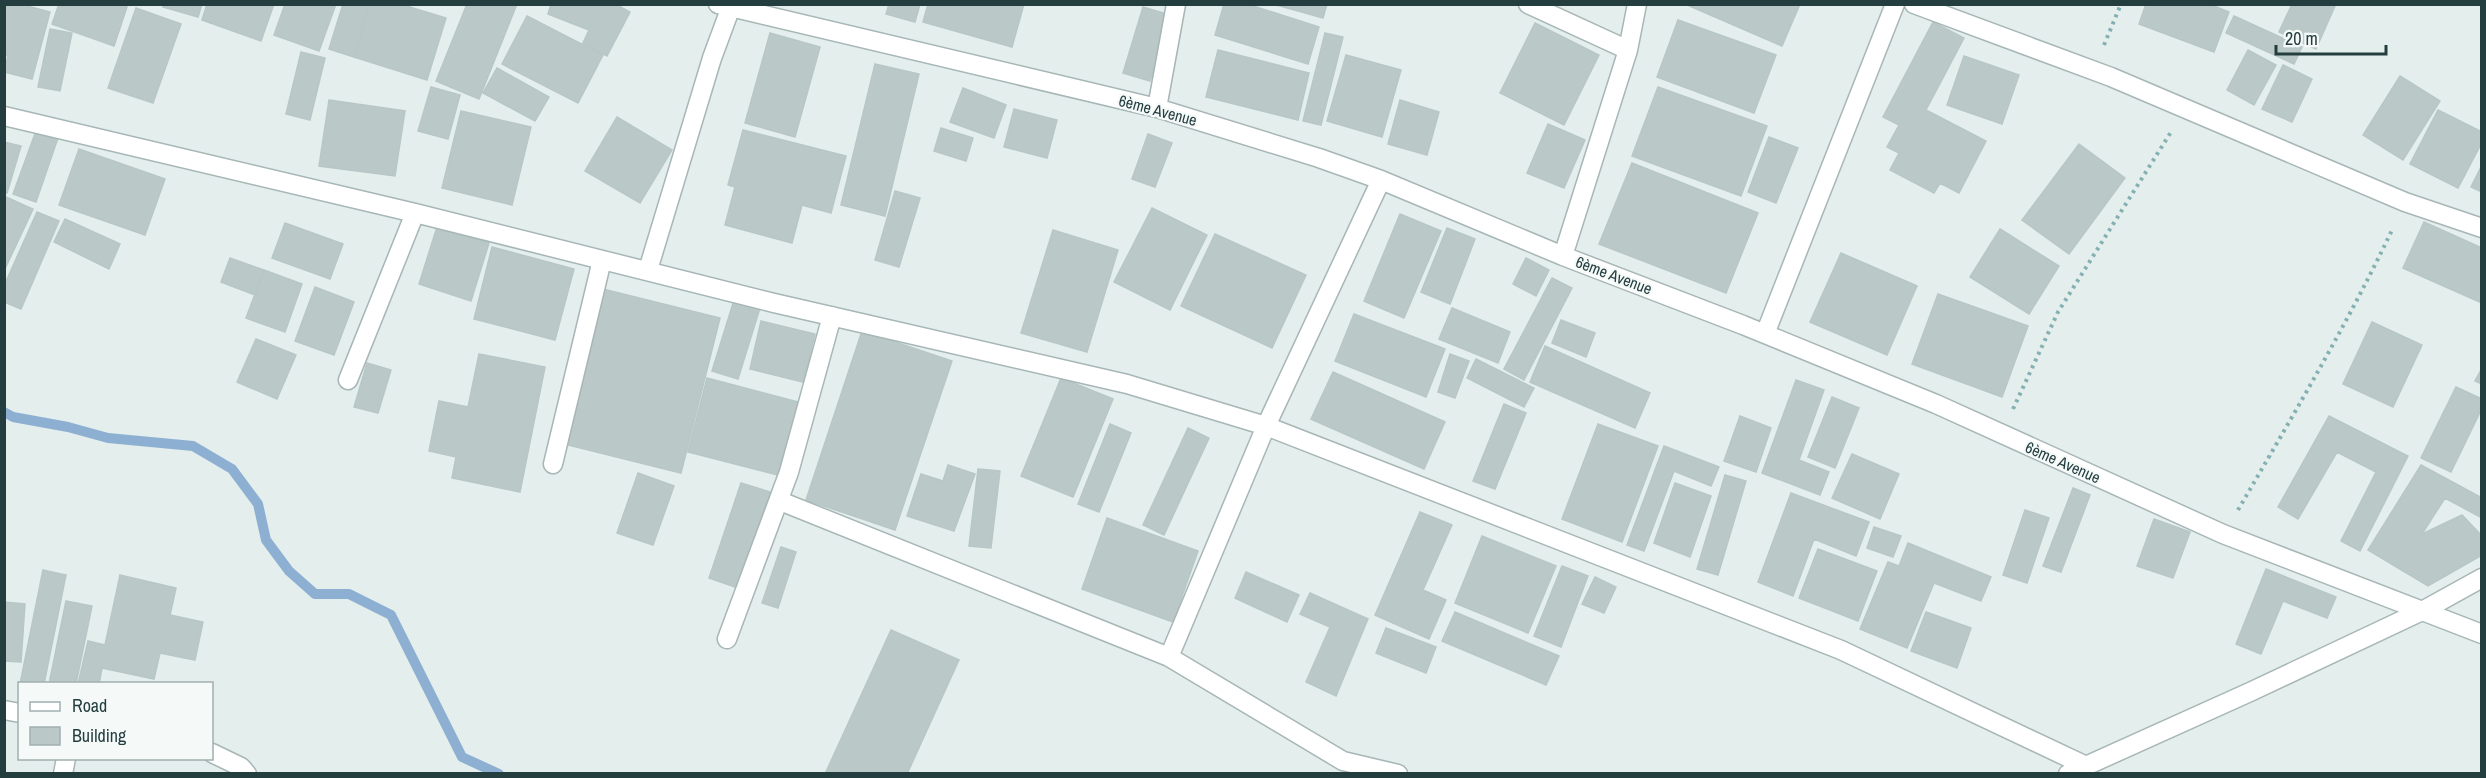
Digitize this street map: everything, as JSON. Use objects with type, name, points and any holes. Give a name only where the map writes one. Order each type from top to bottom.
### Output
[{"type":"street","points":[[1157,108],[1176,4]]},
{"type":"street","points":[[1528,4],[1628,50]]},
{"type":"street","points":[[1563,256],[1628,50],[1637,4]]},
{"type":"street","points":[[1765,334],[1895,4]]},
{"type":"street","points":[[1914,4],[2093,71],[2405,202],[2481,228]]},
{"type":"street","points":[[648,270],[727,6]]},
{"type":"street","name":"6ème Avenue","points":[[727,6],[1157,108],[1320,158],[1381,180],[1563,256],[1765,334],[1936,404],[2223,534],[2481,634]]},
{"type":"street","points":[[4,116],[415,213],[1015,360],[1127,384],[1266,426],[1840,650],[2076,769],[2250,692],[2424,610],[2481,578]]},
{"type":"street","points":[[1169,657],[1266,426],[1381,180]]},
{"type":"street","points":[[348,380],[415,213]]},
{"type":"street","points":[[553,464],[602,260]]},
{"type":"street","points":[[727,639],[780,501],[832,316]]},
{"type":"street","points":[[780,501],[1169,657],[1342,761],[1398,774]]},
{"type":"street","points":[[213,754],[244,770]]},
{"type":"path","points":[[2093,71],[2121,4]]},
{"type":"path","points":[[2001,434],[2058,312],[2186,109]]},
{"type":"path","points":[[2223,534],[2295,413],[2366,284],[2405,202]]},
{"type":"building","points":[[4,4],[20,4],[50,12],[32,79],[4,72],[8,56],[4,55]]},
{"type":"building","points":[[59,4],[120,4],[127,7],[114,46],[52,24]]},
{"type":"building","points":[[164,4],[202,4],[198,17],[163,7]]},
{"type":"building","points":[[207,4],[274,4],[261,41],[202,20]]},
{"type":"building","points":[[285,4],[336,4],[319,51],[274,35]]},
{"type":"building","points":[[343,4],[370,4],[354,57],[329,49]]},
{"type":"building","points":[[370,4],[400,4],[446,18],[427,80],[354,57]]},
{"type":"building","points":[[467,4],[517,4],[479,99],[436,81]]},
{"type":"building","points":[[551,4],[615,4],[630,12],[607,56],[583,43],[589,30],[548,14]]},
{"type":"building","points":[[889,4],[920,4],[915,22],[886,14]]},
{"type":"building","points":[[928,4],[1024,4],[1012,47],[923,22]]},
{"type":"building","points":[[1224,4],[1247,4],[1319,27],[1308,64],[1215,35]]},
{"type":"building","points":[[1273,4],[1327,4],[1323,18]]},
{"type":"building","points":[[1685,4],[1800,4],[1782,46]]},
{"type":"building","points":[[2146,4],[2209,4],[2229,12],[2214,52],[2139,24]]},
{"type":"building","points":[[2292,4],[2335,6],[2316,49],[2279,32]]},
{"type":"building","points":[[1143,7],[1170,15],[1150,81],[1123,73]]},
{"type":"building","points":[[136,8],[181,24],[153,103],[108,88]]},
{"type":"building","points":[[527,16],[603,55],[578,103],[502,64]]},
{"type":"building","points":[[2234,16],[2302,47],[2294,64],[2226,33]]},
{"type":"building","points":[[1678,20],[1776,55],[1754,113],[1657,77]]},
{"type":"building","points":[[1933,22],[1964,38],[1926,110],[1986,141],[1959,193],[1940,183],[1934,193],[1890,170],[1899,153],[1887,147],[1899,125],[1883,117]]},
{"type":"building","points":[[1535,23],[1599,55],[1564,125],[1500,93]]},
{"type":"building","points":[[50,29],[72,33],[60,91],[38,87]]},
{"type":"building","points":[[770,33],[820,47],[795,137],[745,123]]},
{"type":"building","points":[[1325,33],[1343,37],[1321,125],[1303,121]]},
{"type":"building","points":[[1218,50],[1309,73],[1298,120],[1206,97]]},
{"type":"building","points":[[2248,50],[2276,65],[2254,105],[2227,90]]},
{"type":"building","points":[[301,52],[325,58],[310,120],[286,114]]},
{"type":"building","points":[[1346,55],[1401,70],[1382,137],[1327,121]]},
{"type":"building","points":[[1964,56],[2019,75],[2002,124],[1947,105]]},
{"type":"building","points":[[875,64],[919,74],[885,216],[841,205]]},
{"type":"building","points":[[2283,65],[2312,79],[2292,122],[2262,109]]},
{"type":"building","points":[[497,68],[549,97],[535,121],[483,93]]},
{"type":"building","points":[[2400,76],[2440,101],[2403,160],[2363,135]]},
{"type":"building","points":[[431,87],[460,95],[448,139],[418,131]]},
{"type":"building","points":[[1658,87],[1767,126],[1741,196],[1632,156]]},
{"type":"building","points":[[963,88],[1006,105],[994,138],[950,122]]},
{"type":"building","points":[[329,100],[405,111],[395,176],[319,166]]},
{"type":"building","points":[[1400,100],[1439,112],[1427,155],[1388,144]]},
{"type":"building","points":[[1014,109],[1057,120],[1047,158],[1004,147]]},
{"type":"building","points":[[2438,110],[2482,132],[2482,142],[2458,188],[2410,164]]},
{"type":"building","points":[[461,111],[531,127],[512,205],[442,188]]},
{"type":"building","points":[[617,117],[672,150],[640,203],[585,171]]},
{"type":"building","points":[[1548,124],[1585,140],[1564,188],[1527,173]]},
{"type":"building","points":[[941,128],[973,138],[966,161],[934,151]]},
{"type":"building","points":[[743,130],[846,156],[831,213],[802,205],[792,243],[725,225],[735,187],[728,185]]},
{"type":"building","points":[[36,131],[58,138],[36,202],[13,194]]},
{"type":"building","points":[[1148,134],[1172,143],[1155,187],[1132,179]]},
{"type":"building","points":[[1769,137],[1798,148],[1776,203],[1748,192]]},
{"type":"building","points":[[4,142],[21,146],[7,193],[4,192]]},
{"type":"building","points":[[2079,144],[2125,178],[2069,254],[2022,220]]},
{"type":"building","points":[[79,149],[165,179],[145,235],[59,205]]},
{"type":"building","points":[[1632,163],[1758,213],[1726,293],[1599,244]]},
{"type":"building","points":[[2482,165],[2482,192],[2471,187]]},
{"type":"building","points":[[895,191],[920,198],[899,267],[875,260]]},
{"type":"building","points":[[6,197],[33,209],[4,271],[4,201]]},
{"type":"building","points":[[1152,208],[1207,235],[1170,310],[1114,282]]},
{"type":"building","points":[[37,212],[59,221],[21,309],[4,302],[4,286]]},
{"type":"building","points":[[1400,214],[1441,231],[1404,318],[1364,301]]},
{"type":"building","points":[[65,219],[120,244],[109,269],[54,242]]},
{"type":"building","points":[[2424,222],[2482,248],[2482,303],[2403,268]]},
{"type":"building","points":[[285,223],[343,244],[330,279],[272,258]]},
{"type":"building","points":[[437,227],[489,243],[471,301],[419,284]]},
{"type":"building","points":[[1447,228],[1475,239],[1450,304],[1421,292]]},
{"type":"building","points":[[2000,229],[2059,266],[2029,314],[1970,277]]},
{"type":"building","points":[[1053,230],[1118,250],[1087,352],[1021,333]]},
{"type":"building","points":[[1215,234],[1306,275],[1272,348],[1181,306]]},
{"type":"building","points":[[492,247],[574,269],[555,340],[474,319]]},
{"type":"building","points":[[1841,253],[1917,286],[1887,355],[1810,322]]},
{"type":"building","points":[[230,258],[264,270],[255,295],[221,282]]},
{"type":"building","points":[[1526,258],[1549,270],[1536,296],[1513,284]]},
{"type":"building","points":[[264,270],[302,284],[285,332],[246,318]]},
{"type":"building","points":[[1552,278],[1572,288],[1524,380],[1504,369]]},
{"type":"building","points":[[315,287],[354,302],[334,355],[295,341]]},
{"type":"building","points":[[603,289],[720,318],[681,473],[564,444]]},
{"type":"building","points":[[1938,294],[2028,326],[2002,397],[1912,364]]},
{"type":"building","points":[[734,300],[760,308],[738,379],[712,371]]},
{"type":"building","points":[[1452,308],[1510,332],[1498,363],[1439,339]]},
{"type":"building","points":[[1354,314],[1445,349],[1426,397],[1335,361]]},
{"type":"building","points":[[1561,320],[1595,333],[1586,357],[1552,343]]},
{"type":"building","points":[[761,321],[815,334],[803,382],[750,369]]},
{"type":"building","points":[[2372,322],[2422,345],[2393,407],[2343,384]]},
{"type":"building","points":[[862,331],[952,361],[895,530],[806,500]]},
{"type":"building","points":[[256,339],[296,355],[277,399],[237,382]]},
{"type":"building","points":[[1545,346],[1650,393],[1635,428],[1530,382]]},
{"type":"building","points":[[479,354],[545,367],[520,492],[452,478],[456,457],[429,451],[439,401],[468,407]]},
{"type":"building","points":[[1450,354],[1469,361],[1455,398],[1438,392]]},
{"type":"building","points":[[1476,359],[1534,388],[1524,407],[1467,378]]},
{"type":"building","points":[[367,363],[391,370],[378,413],[354,407]]},
{"type":"building","points":[[2482,368],[2482,384],[2475,381]]},
{"type":"building","points":[[1333,372],[1445,422],[1424,469],[1311,419]]},
{"type":"building","points":[[707,378],[806,404],[786,477],[688,452]]},
{"type":"building","points":[[1061,378],[1113,399],[1073,497],[1021,476]]},
{"type":"building","points":[[1796,380],[1824,390],[1799,460],[1829,472],[1820,495],[1762,473]]},
{"type":"building","points":[[2456,387],[2482,399],[2482,408],[2451,472],[2421,458]]},
{"type":"building","points":[[1832,397],[1859,408],[1835,468],[1808,457]]},
{"type":"building","points":[[1504,404],[1526,413],[1495,489],[1473,481]]},
{"type":"building","points":[[1740,416],[1771,428],[1756,472],[1724,461]]},
{"type":"building","points":[[2329,416],[2408,456],[2360,551],[2341,541],[2376,472],[2337,452],[2298,519],[2278,507]]},
{"type":"building","points":[[1110,424],[1131,433],[1099,512],[1078,504]]},
{"type":"building","points":[[1598,424],[1658,446],[1622,542],[1562,519]]},
{"type":"building","points":[[1188,428],[1209,438],[1164,535],[1143,525]]},
{"type":"building","points":[[1664,446],[1719,467],[1711,486],[1674,471],[1644,551],[1627,545]]},
{"type":"building","points":[[1852,454],[1899,474],[1880,519],[1832,498]]},
{"type":"building","points":[[948,465],[975,474],[954,531],[907,516],[921,474],[943,481]]},
{"type":"building","points":[[2421,465],[2482,498],[2482,518],[2445,498],[2422,534],[2462,515],[2482,536],[2482,555],[2428,586],[2368,550]]},
{"type":"building","points":[[978,469],[1000,471],[991,548],[969,546]]},
{"type":"building","points":[[638,473],[674,486],[653,545],[617,533]]},
{"type":"building","points":[[1725,475],[1746,481],[1718,575],[1697,569]]},
{"type":"building","points":[[741,483],[770,492],[738,588],[709,578]]},
{"type":"building","points":[[1675,483],[1711,496],[1690,557],[1654,543]]},
{"type":"building","points":[[2073,488],[2090,495],[2061,572],[2043,566]]},
{"type":"building","points":[[1791,493],[1869,522],[1856,556],[1814,539],[1793,596],[1758,582]]},
{"type":"building","points":[[2025,510],[2049,518],[2027,583],[2003,575]]},
{"type":"building","points":[[1420,512],[1452,525],[1423,590],[1446,600],[1429,639],[1375,615]]},
{"type":"building","points":[[1107,518],[1198,551],[1173,622],[1082,589]]},
{"type":"building","points":[[2154,519],[2190,532],[2173,578],[2137,566]]},
{"type":"building","points":[[1874,527],[1901,536],[1893,557],[1867,548]]},
{"type":"building","points":[[1482,536],[1556,566],[1528,633],[1455,603]]},
{"type":"building","points":[[1908,543],[1991,577],[1981,601],[1934,583],[1907,648],[1860,629],[1888,562],[1899,566]]},
{"type":"building","points":[[781,547],[796,552],[778,608],[762,603]]},
{"type":"building","points":[[1818,549],[1877,571],[1858,621],[1799,598]]},
{"type":"building","points":[[1562,566],[1588,576],[1561,647],[1534,636]]},
{"type":"building","points":[[2266,569],[2336,597],[2327,618],[2283,601],[2261,654],[2236,644]]},
{"type":"building","points":[[43,570],[66,575],[44,682],[20,682]]},
{"type":"building","points":[[1246,572],[1299,595],[1287,622],[1235,598]]},
{"type":"building","points":[[120,575],[176,588],[170,615],[203,622],[195,660],[160,653],[154,679],[102,668],[99,682],[78,682],[88,641],[105,645]]},
{"type":"building","points":[[1595,577],[1616,587],[1604,613],[1582,604]]},
{"type":"building","points":[[1310,593],[1368,619],[1336,696],[1306,682],[1330,627],[1300,614]]},
{"type":"building","points":[[66,601],[92,606],[76,682],[49,682]]},
{"type":"building","points":[[4,602],[25,604],[21,662],[4,661]]},
{"type":"building","points":[[1455,612],[1559,656],[1546,685],[1442,641]]},
{"type":"building","points":[[1926,612],[1971,628],[1957,668],[1911,651]]},
{"type":"building","points":[[1386,628],[1436,647],[1426,673],[1376,653]]},
{"type":"building","points":[[891,630],[959,660],[907,774],[825,774]]},
{"type":"waterway","points":[[4,412],[13,417],[68,427],[108,438],[193,446],[232,469],[258,504],[266,540],[289,571],[315,594],[349,594],[391,615],[462,757],[499,774]]}]
